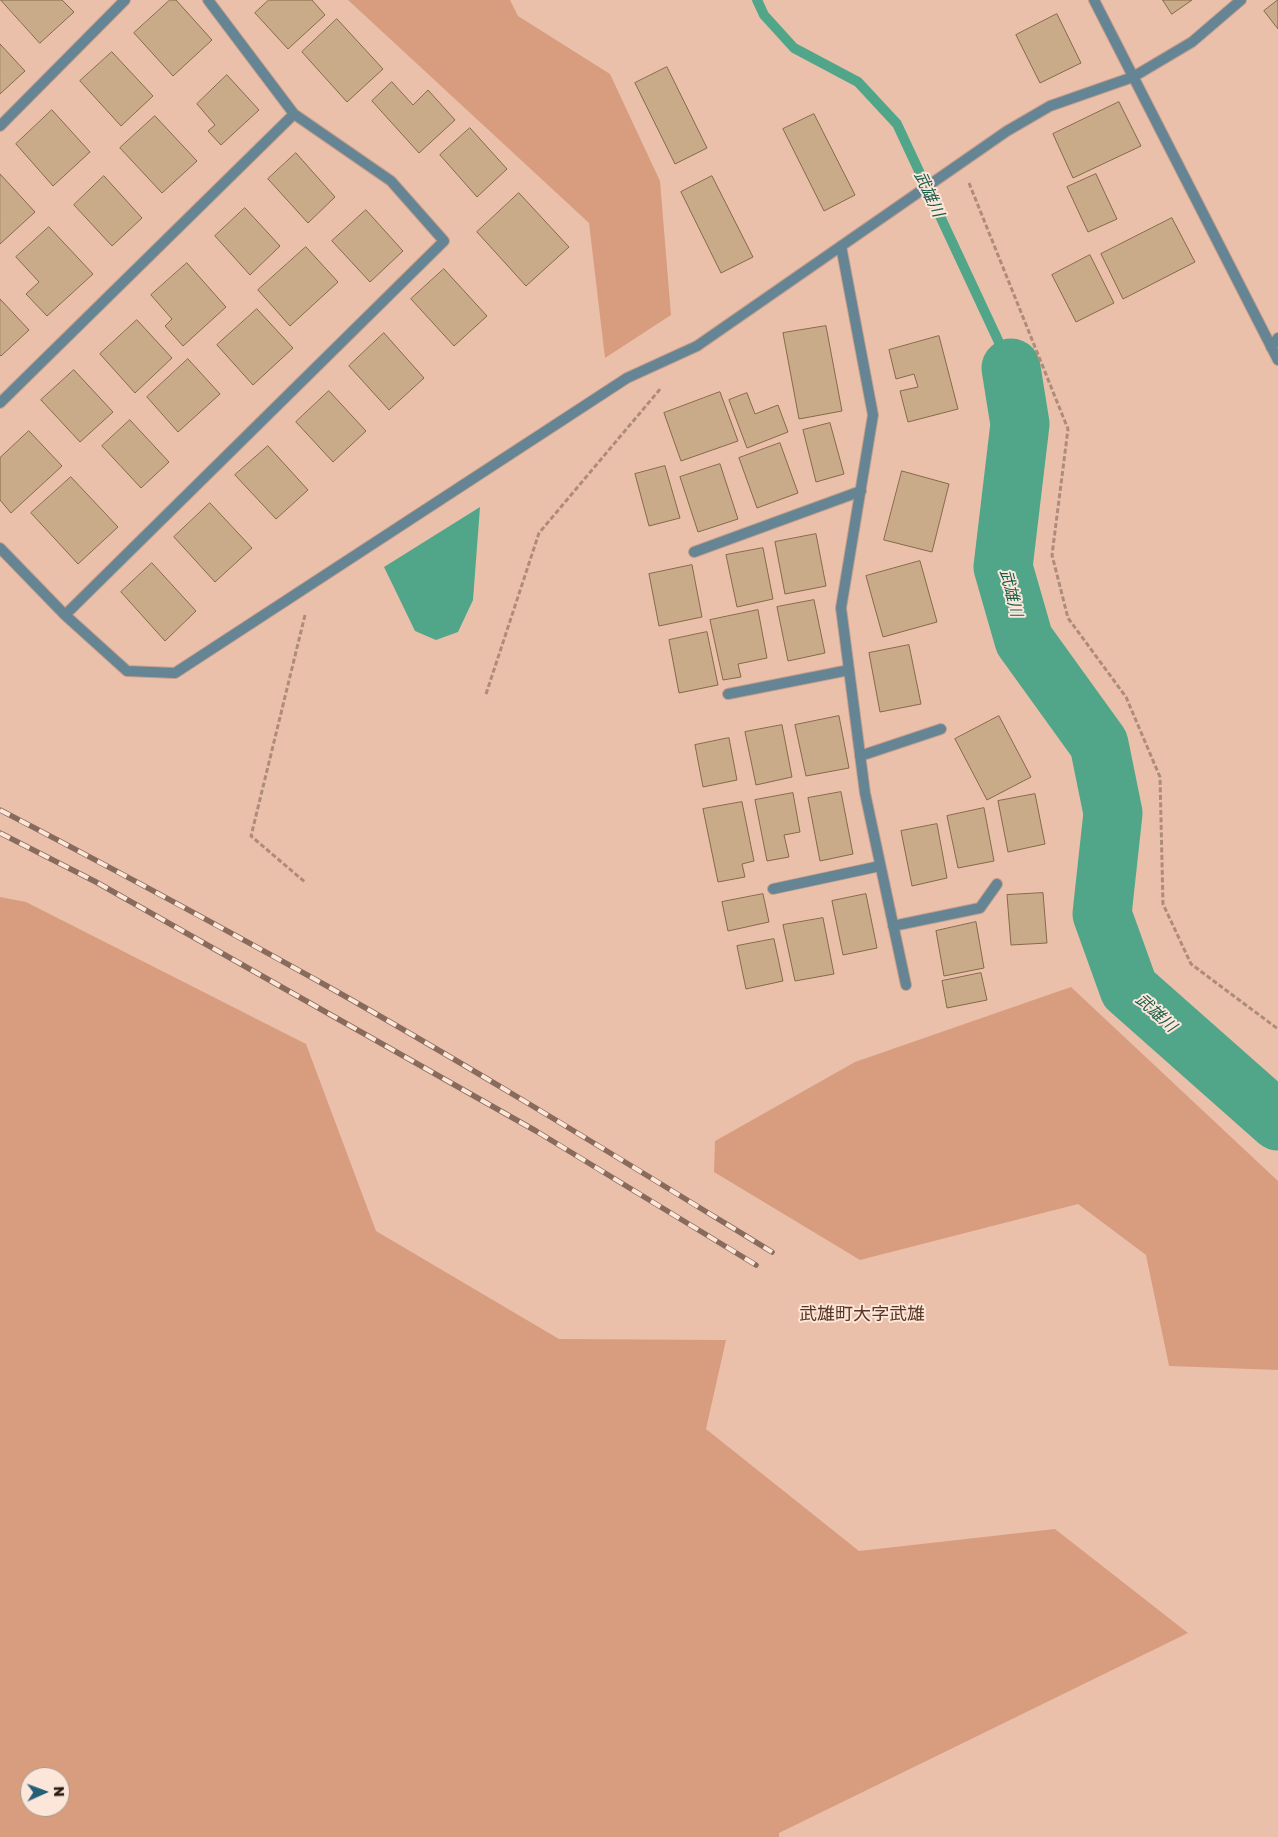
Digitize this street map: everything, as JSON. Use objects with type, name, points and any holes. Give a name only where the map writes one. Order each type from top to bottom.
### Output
[{"type":"street","points":[[0,126],[125,0]]},
{"type":"street","points":[[65,615],[444,241],[391,181],[294,114],[208,0]]},
{"type":"street","points":[[1094,0],[1278,360]]},
{"type":"street","points":[[0,548],[65,615],[127,671],[175,673],[627,378],[697,346],[1008,131],[1050,106],[1133,77],[1192,42],[1241,0]]},
{"type":"street","points":[[0,403],[294,114]]},
{"type":"street","points":[[841,246],[873,415],[842,608],[865,793],[906,985]]},
{"type":"street","points":[[1271,347],[1278,338]]},
{"type":"street","points":[[694,552],[861,491]]},
{"type":"street","points":[[728,694],[849,670]]},
{"type":"street","points":[[860,756],[941,729]]},
{"type":"street","points":[[773,889],[880,866]]},
{"type":"street","points":[[894,926],[980,908],[997,884]]},
{"type":"path","points":[[961,163],[1068,429],[1052,555],[1068,618],[1126,698],[1160,778],[1163,904],[1191,964],[1278,1028]]},
{"type":"path","points":[[486,694],[540,533],[666,383]]},
{"type":"path","points":[[306,883],[251,836],[313,583]]},
{"type":"shaded area","points":[[348,0],[510,0],[518,16],[610,74],[660,181],[671,315],[605,358],[589,223]]},
{"type":"shaded area","points":[[480,507],[473,600],[458,632],[436,640],[415,631],[384,567]]},
{"type":"shaded area","points":[[0,897],[26,902],[306,1044],[376,1231],[559,1339],[726,1340],[706,1429],[859,1551],[1055,1529],[1188,1633],[779,1833],[779,1837],[0,1837]]},
{"type":"shaded area","points":[[1071,987],[1278,1181],[1278,1370],[1169,1366],[1146,1255],[1078,1204],[860,1260],[714,1172],[715,1141],[855,1062]]},
{"type":"building","points":[[1,0],[62,0],[74,12],[40,43]]},
{"type":"building","points":[[170,0],[176,0],[212,40],[173,76],[134,33]]},
{"type":"building","points":[[269,0],[312,0],[325,15],[288,49],[255,13]]},
{"type":"building","points":[[1163,0],[1192,0],[1172,14]]},
{"type":"building","points":[[1278,0],[1278,29],[1264,11]]},
{"type":"building","points":[[1057,14],[1081,63],[1040,83],[1016,35]]},
{"type":"building","points":[[337,19],[383,69],[347,102],[302,52]]},
{"type":"building","points":[[0,44],[25,71],[0,94]]},
{"type":"building","points":[[112,52],[153,96],[121,126],[80,81]]},
{"type":"building","points":[[667,67],[707,148],[675,164],[635,83]]},
{"type":"building","points":[[227,75],[259,110],[221,145],[208,131],[215,125],[197,104]]},
{"type":"building","points":[[392,82],[413,105],[428,90],[455,120],[419,153],[372,101]]},
{"type":"building","points":[[1119,102],[1141,146],[1073,178],[1053,134]]},
{"type":"building","points":[[52,110],[90,152],[53,186],[16,144]]},
{"type":"building","points":[[814,114],[855,195],[824,211],[783,129]]},
{"type":"building","points":[[155,116],[197,161],[162,193],[120,148]]},
{"type":"building","points":[[470,128],[507,169],[477,197],[440,155]]},
{"type":"building","points":[[296,153],[335,197],[308,223],[268,179]]},
{"type":"building","points":[[0,174],[35,212],[0,244]]},
{"type":"building","points":[[1096,174],[1117,219],[1088,232],[1067,187]]},
{"type":"building","points":[[104,176],[142,218],[112,246],[74,205]]},
{"type":"building","points":[[712,176],[753,257],[721,273],[681,192]]},
{"type":"building","points":[[519,193],[569,247],[526,286],[477,232]]},
{"type":"building","points":[[245,208],[280,246],[250,275],[215,236]]},
{"type":"building","points":[[366,210],[403,251],[370,282],[332,241]]},
{"type":"building","points":[[1172,218],[1195,262],[1123,299],[1101,254]]},
{"type":"building","points":[[49,227],[93,274],[47,316],[26,294],[39,282],[16,257]]},
{"type":"building","points":[[306,247],[338,282],[290,326],[258,290]]},
{"type":"building","points":[[1090,255],[1114,303],[1076,322],[1052,275]]},
{"type":"building","points":[[187,263],[226,307],[183,346],[165,326],[172,319],[151,295]]},
{"type":"building","points":[[444,269],[487,316],[454,346],[411,299]]},
{"type":"building","points":[[0,299],[29,330],[1,356],[0,355]]},
{"type":"building","points":[[257,309],[293,348],[253,385],[217,345]]},
{"type":"building","points":[[137,320],[172,358],[135,393],[100,354]]},
{"type":"building","points":[[826,326],[842,411],[799,419],[783,333]]},
{"type":"building","points":[[384,333],[424,378],[389,410],[349,366]]},
{"type":"building","points":[[939,336],[958,409],[908,422],[900,391],[918,387],[914,374],[896,379],[889,350]]},
{"type":"building","points":[[188,359],[220,394],[178,432],[147,397]]},
{"type":"building","points":[[74,370],[113,412],[80,442],[41,400]]},
{"type":"building","points":[[329,391],[366,431],[333,462],[296,422]]},
{"type":"building","points":[[720,392],[738,441],[681,461],[664,413]]},
{"type":"building","points":[[747,393],[755,414],[778,405],[788,432],[747,448],[729,400]]},
{"type":"building","points":[[130,420],[169,462],[141,488],[102,446]]},
{"type":"building","points":[[830,423],[844,474],[816,482],[803,430]]},
{"type":"building","points":[[29,431],[62,466],[11,513],[0,500],[0,458]]},
{"type":"building","points":[[780,443],[798,493],[757,508],[739,458]]},
{"type":"building","points":[[268,446],[308,490],[276,519],[235,475]]},
{"type":"building","points":[[720,464],[738,519],[698,532],[680,477]]},
{"type":"building","points":[[665,466],[680,518],[649,526],[635,474]]},
{"type":"building","points":[[902,471],[949,484],[932,552],[884,540]]},
{"type":"building","points":[[71,477],[118,527],[78,564],[31,513]]},
{"type":"building","points":[[210,503],[252,548],[215,582],[174,537]]},
{"type":"building","points":[[816,534],[826,586],[785,594],[775,542]]},
{"type":"building","points":[[763,548],[773,599],[737,607],[726,555]]},
{"type":"building","points":[[920,561],[937,622],[883,637],[866,576]]},
{"type":"building","points":[[152,563],[196,611],[165,641],[121,592]]},
{"type":"building","points":[[692,565],[702,617],[659,626],[649,574]]},
{"type":"building","points":[[814,600],[825,653],[788,661],[777,607]]},
{"type":"building","points":[[758,610],[767,658],[738,664],[741,677],[723,680],[710,620]]},
{"type":"building","points":[[707,632],[718,685],[679,693],[669,640]]},
{"type":"building","points":[[909,645],[921,704],[880,712],[869,653]]},
{"type":"building","points":[[839,716],[849,768],[806,776],[795,725]]},
{"type":"building","points":[[999,716],[1031,777],[987,800],[955,739]]},
{"type":"building","points":[[782,725],[792,777],[756,785],[745,732]]},
{"type":"building","points":[[729,738],[737,780],[703,787],[695,745]]},
{"type":"building","points":[[841,792],[853,854],[820,861],[808,798]]},
{"type":"building","points":[[793,793],[800,832],[784,835],[789,857],[767,861],[755,800]]},
{"type":"building","points":[[1035,794],[1045,844],[1008,852],[998,801]]},
{"type":"building","points":[[742,802],[754,861],[742,864],[745,877],[718,882],[703,809]]},
{"type":"building","points":[[984,808],[994,861],[958,868],[947,816]]},
{"type":"building","points":[[937,824],[947,878],[912,886],[901,831]]},
{"type":"building","points":[[1043,893],[1047,943],[1011,945],[1007,895]]},
{"type":"building","points":[[763,894],[769,922],[728,931],[722,902]]},
{"type":"building","points":[[866,894],[877,948],[843,955],[832,901]]},
{"type":"building","points":[[823,918],[834,974],[795,981],[783,925]]},
{"type":"building","points":[[976,922],[984,968],[944,976],[936,931]]},
{"type":"building","points":[[774,939],[783,981],[746,989],[737,946]]},
{"type":"building","points":[[981,973],[987,1000],[947,1008],[942,981]]},
{"type":"waterway","name":"武雄川","points":[[757,0],[764,15],[794,48],[858,82],[897,124],[1011,368]]},
{"type":"waterway","name":"武雄川","points":[[1011,368],[1020,424],[1003,567],[1024,640],[1099,744],[1113,813],[1102,914],[1129,989],[1278,1121]]},
{"type":"railway","points":[[0,810],[205,919],[383,1018],[551,1117],[772,1252]]},
{"type":"railway","points":[[0,833],[96,882],[536,1131],[756,1265]]},
{"type":"district","name":"武雄町大字武雄","points":[[862,1314]]}]
